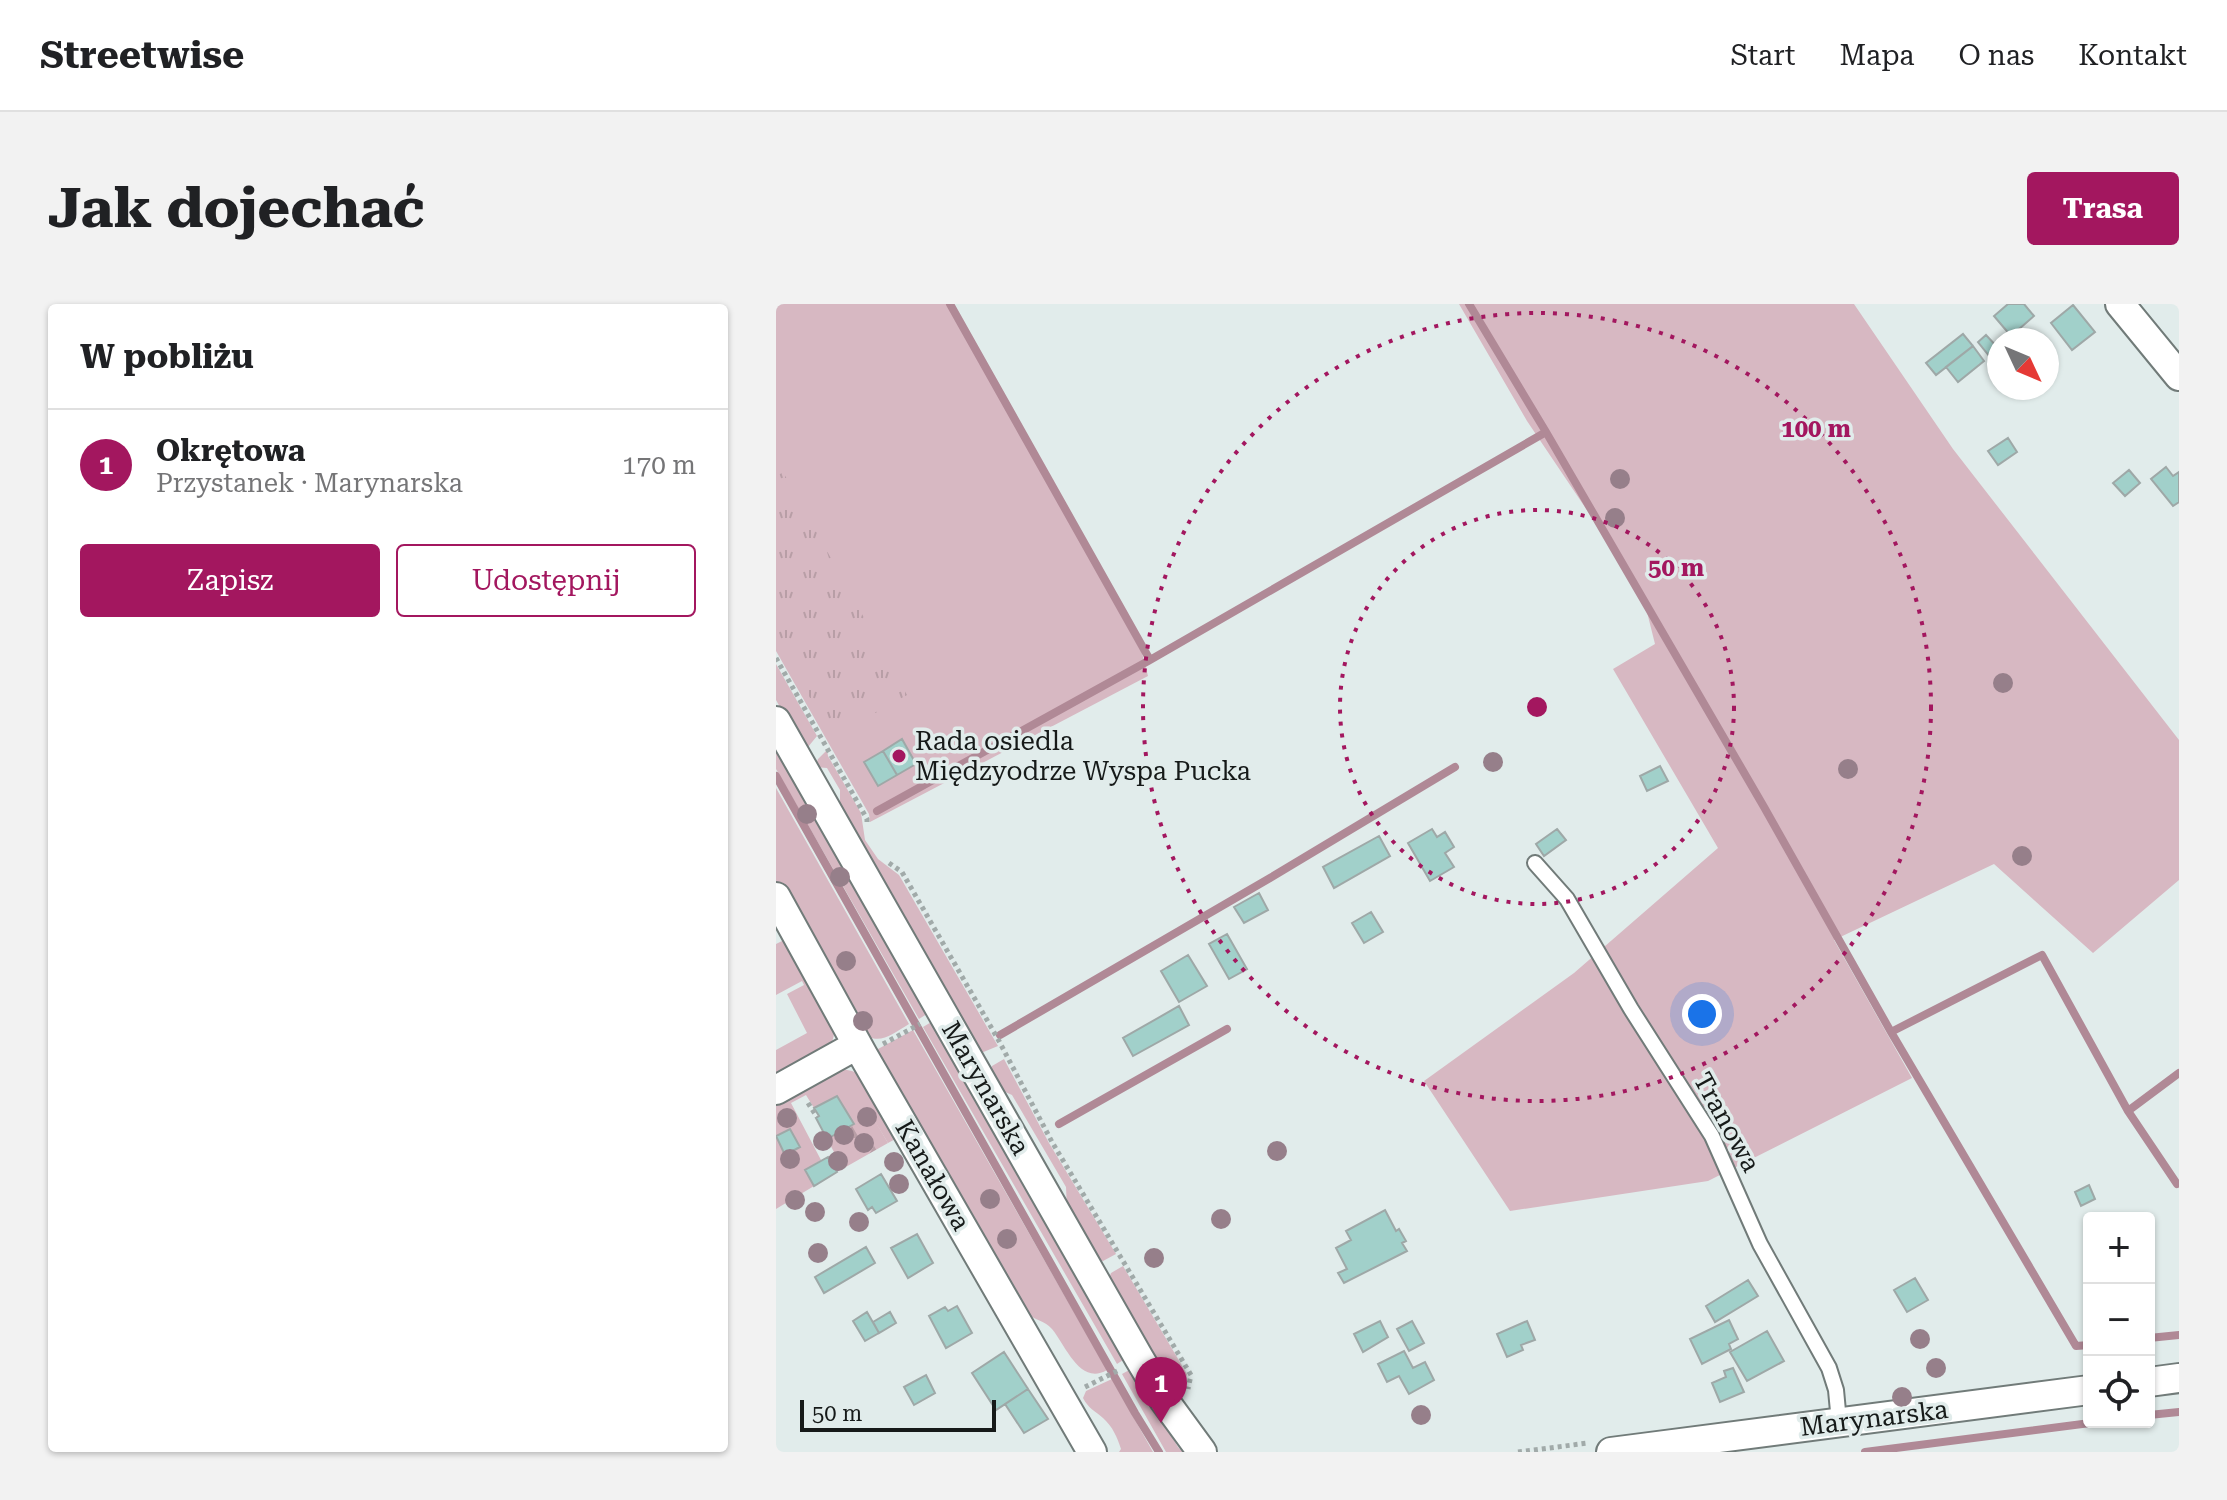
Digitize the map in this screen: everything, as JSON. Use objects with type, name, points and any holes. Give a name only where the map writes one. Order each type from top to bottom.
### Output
[{"type":"street","points":[[2120,304],[2179,376]]},
{"type":"street","name":"Marynarska","points":[[776,721],[1158,1389],[1202,1452]]},
{"type":"street","name":"Kanałowa","points":[[776,897],[857,1045],[1092,1452]]},
{"type":"street","points":[[790,1093],[857,1045]]},
{"type":"street","points":[[2155,1381],[2179,1378]]},
{"type":"street","name":"Marynarska","points":[[1611,1452],[2083,1391]]},
{"type":"lane","name":"Tranowa","points":[[1535,863],[1574,910],[1631,1009],[1712,1136],[1760,1244],[1829,1368],[1836,1390],[1839,1422]]},
{"type":"path","points":[[776,658],[867,819],[867,828]]},
{"type":"path","points":[[879,855],[902,872],[999,1041],[1052,1142],[1191,1375],[1186,1398]]},
{"type":"path","points":[[790,1093],[817,1117]]},
{"type":"green space","points":[[776,304],[948,304],[1142,653],[1148,676],[870,822],[869,814],[776,651]]},
{"type":"green space","points":[[1459,304],[1854,304],[1953,449],[2179,740],[2179,880],[2093,953],[1994,864],[1834,940],[1912,1078],[1708,1181],[1510,1211],[1424,1081],[1574,973],[1718,848],[1613,669],[1655,644],[1642,592],[1527,421]]},
{"type":"green space","points":[[783,472],[907,695],[833,737],[776,640],[776,477]]},
{"type":"green space","points":[[776,664],[817,736],[808,747],[802,746],[776,700]]},
{"type":"green space","points":[[776,743],[930,1012],[919,1019],[776,769]]},
{"type":"green space","points":[[827,750],[861,813],[865,840],[878,859],[899,875],[998,1046],[981,1053],[840,812],[840,790],[827,768],[815,767]]},
{"type":"green space","points":[[776,788],[909,1024],[884,1038],[872,1038],[859,1031],[776,882]]},
{"type":"green space","points":[[788,938],[833,1025],[834,1034],[828,1048],[776,1080],[776,1050],[807,1033],[787,994],[804,985],[802,981],[776,995],[776,944]]},
{"type":"green space","points":[[933,1021],[1126,1358],[1117,1364],[923,1027]]},
{"type":"green space","points":[[913,1030],[1107,1370],[1097,1374],[1081,1369],[1052,1329],[1026,1312],[875,1054],[878,1049]]},
{"type":"green space","points":[[1004,1059],[1049,1143],[1116,1254],[1103,1261],[1096,1260],[1067,1208],[1066,1187],[1012,1095],[1003,1091],[990,1073],[992,1066]]},
{"type":"green space","points":[[837,1068],[865,1077],[901,1136],[888,1143],[871,1115],[854,1124],[837,1096],[814,1108],[806,1095],[791,1103],[821,1160],[805,1170],[814,1186],[776,1209],[776,1100]]},
{"type":"green space","points":[[871,1114],[888,1143],[837,1172],[828,1157],[834,1152],[827,1139]]},
{"type":"green space","points":[[1123,1266],[1187,1374],[1184,1389],[1174,1389],[1108,1281],[1111,1273]]},
{"type":"green space","points":[[1131,1369],[1183,1452],[1166,1452],[1122,1374]]},
{"type":"green space","points":[[1112,1379],[1153,1452],[1119,1452],[1121,1449],[1112,1429],[1083,1398],[1086,1391]]},
{"type":"building","points":[[2008,304],[2024,304],[2034,316],[2020,328],[2004,328],[1994,316]]},
{"type":"building","points":[[2073,305],[2095,332],[2072,350],[2059,333],[2059,328],[2051,323]]},
{"type":"building","points":[[1963,334],[1973,346],[1936,375],[1926,363]]},
{"type":"building","points":[[1987,336],[1987,353],[1978,342]]},
{"type":"building","points":[[1973,346],[1984,361],[1958,382],[1946,367]]},
{"type":"building","points":[[2008,438],[2017,452],[1998,465],[1988,451]]},
{"type":"building","points":[[2166,467],[2173,476],[2179,472],[2179,502],[2173,506],[2151,479]]},
{"type":"building","points":[[2129,470],[2140,483],[2125,496],[2113,483]]},
{"type":"building","points":[[902,739],[916,764],[897,775],[883,751]]},
{"type":"building","points":[[883,751],[897,775],[878,786],[864,762]]},
{"type":"building","points":[[1660,766],[1668,781],[1647,791],[1640,776]]},
{"type":"building","points":[[1432,829],[1437,837],[1445,832],[1454,847],[1445,853],[1454,867],[1430,881],[1408,843]]},
{"type":"building","points":[[1557,829],[1566,840],[1544,856],[1536,844]]},
{"type":"building","points":[[1379,836],[1390,856],[1334,888],[1323,867]]},
{"type":"building","points":[[1259,893],[1268,910],[1244,923],[1234,907]]},
{"type":"building","points":[[1371,912],[1383,932],[1364,943],[1352,923]]},
{"type":"building","points":[[1227,934],[1247,969],[1229,979],[1209,944]]},
{"type":"building","points":[[1188,955],[1207,986],[1179,1002],[1161,971]]},
{"type":"building","points":[[1179,1006],[1189,1025],[1133,1056],[1123,1038]]},
{"type":"building","points":[[837,1096],[854,1124],[827,1139],[814,1108]]},
{"type":"building","points":[[790,1129],[800,1147],[785,1155],[776,1136]]},
{"type":"building","points":[[828,1157],[837,1172],[814,1186],[805,1170]]},
{"type":"building","points":[[881,1174],[897,1201],[876,1213],[872,1207],[868,1210],[856,1189]]},
{"type":"building","points":[[2089,1185],[2095,1199],[2081,1206],[2075,1192]]},
{"type":"building","points":[[1385,1210],[1396,1231],[1399,1229],[1406,1241],[1402,1243],[1407,1251],[1344,1283],[1338,1273],[1347,1269],[1336,1248],[1351,1240],[1346,1231]]},
{"type":"building","points":[[917,1234],[933,1263],[908,1278],[891,1248]]},
{"type":"building","points":[[866,1247],[875,1263],[824,1293],[815,1277]]},
{"type":"building","points":[[1915,1278],[1928,1300],[1907,1312],[1894,1290]]},
{"type":"building","points":[[1748,1280],[1758,1296],[1715,1322],[1706,1306]]},
{"type":"building","points":[[957,1306],[972,1333],[946,1348],[929,1316],[945,1307],[948,1311]]},
{"type":"building","points":[[867,1312],[879,1333],[865,1341],[853,1321]]},
{"type":"building","points":[[890,1312],[896,1323],[879,1333],[873,1322]]},
{"type":"building","points":[[1729,1320],[1738,1339],[1729,1344],[1731,1349],[1702,1364],[1690,1339]]},
{"type":"building","points":[[1380,1321],[1388,1337],[1363,1352],[1354,1334]]},
{"type":"building","points":[[1412,1321],[1424,1343],[1409,1351],[1397,1329]]},
{"type":"building","points":[[1527,1321],[1535,1340],[1521,1345],[1523,1350],[1507,1357],[1497,1334]]},
{"type":"building","points":[[1767,1331],[1784,1361],[1747,1381],[1730,1352]]},
{"type":"building","points":[[1404,1351],[1413,1368],[1425,1362],[1434,1380],[1409,1394],[1399,1376],[1387,1382],[1378,1364]]},
{"type":"building","points":[[1004,1352],[1028,1389],[996,1410],[972,1373]]},
{"type":"building","points":[[1733,1368],[1744,1392],[1720,1402],[1712,1383],[1726,1377],[1724,1371]]},
{"type":"building","points":[[926,1375],[935,1393],[914,1405],[904,1387]]},
{"type":"building","points":[[1028,1389],[1048,1419],[1024,1433],[1005,1404]]},
{"type":"waterway","points":[[950,304],[1150,660]]},
{"type":"waterway","points":[[1469,304],[2076,1346],[2083,1345]]},
{"type":"waterway","points":[[877,811],[1150,660],[1546,432]]},
{"type":"waterway","points":[[1000,1035],[1455,767]]},
{"type":"waterway","points":[[776,776],[1159,1452]]},
{"type":"waterway","points":[[1891,1032],[2042,955],[2128,1111],[2179,1073]]},
{"type":"waterway","points":[[1059,1124],[1227,1029]]},
{"type":"waterway","points":[[2128,1111],[2177,1184]]},
{"type":"waterway","points":[[2155,1337],[2179,1335]]},
{"type":"waterway","points":[[2155,1414],[2179,1412]]},
{"type":"waterway","points":[[1865,1452],[2083,1424]]},
{"type":"place","name":"Rada osiedla Międzyodrze Wyspa Pucka","points":[[899,756]]},
{"type":"place","name":"Okrętowa","points":[[1161,1423]]}]
